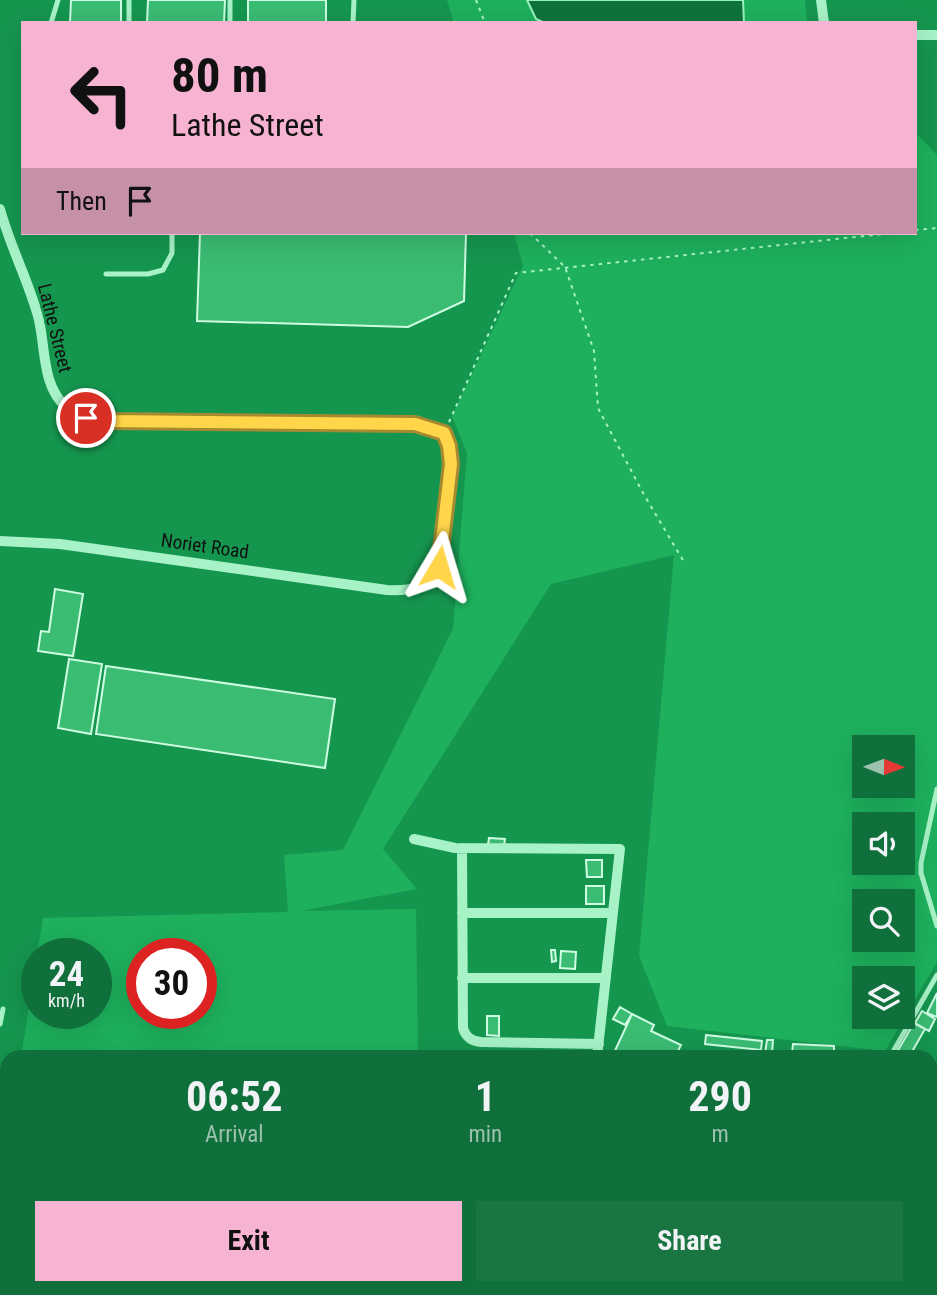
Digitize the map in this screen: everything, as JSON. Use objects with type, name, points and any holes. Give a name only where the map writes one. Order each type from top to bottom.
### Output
[{"type":"street","points":[[821,0],[824,21]]},
{"type":"street","points":[[917,35],[937,35]]},
{"type":"street","name":"Lathe Street","points":[[0,209],[37,316],[49,379],[55,394],[65,407],[76,415],[106,421],[415,424],[444,433]]},
{"type":"street","name":"Noriet Road","points":[[0,541],[60,544],[387,590],[422,586],[439,567],[451,464],[444,433]]},
{"type":"street","points":[[414,839],[462,848],[621,849],[598,1050]]},
{"type":"street","points":[[462,848],[465,1034],[474,1041],[599,1044]]},
{"type":"street","points":[[462,913],[613,913]]},
{"type":"street","points":[[463,978],[606,978]]},
{"type":"lane","points":[[52,21],[58,0]]},
{"type":"lane","points":[[129,0],[129,21]]},
{"type":"lane","points":[[230,0],[230,21]]},
{"type":"lane","points":[[353,21],[354,0]]},
{"type":"lane","points":[[106,274],[148,274],[163,270],[172,253],[172,235]]},
{"type":"lane","points":[[937,789],[921,873],[937,926]]},
{"type":"lane","points":[[894,1050],[937,975]]},
{"type":"lane","points":[[0,1024],[2,1010]]},
{"type":"path","points":[[476,0],[484,21]]},
{"type":"path","points":[[917,230],[937,228]]},
{"type":"path","points":[[532,235],[565,267],[594,351],[598,408],[643,493],[684,562]]},
{"type":"path","points":[[444,433],[516,273],[874,235]]},
{"type":"shaded area","points":[[447,0],[805,0],[807,21],[453,21]]},
{"type":"shaded area","points":[[527,0],[743,0],[744,21],[540,21],[536,19]]},
{"type":"shaded area","points":[[917,134],[937,155],[937,962],[915,1000],[915,966],[852,966],[852,1029],[898,1029],[886,1050],[667,1026],[639,956],[674,555],[551,584],[383,849],[417,889],[300,911],[416,909],[418,1050],[22,1050],[25,1029],[112,1029],[112,938],[40,938],[43,918],[288,912],[284,855],[343,850],[453,629],[467,453],[452,416],[523,266],[515,235],[917,235]]},
{"type":"building","points":[[71,0],[121,0],[121,21],[70,21]]},
{"type":"building","points":[[148,0],[225,0],[224,21],[147,21]]},
{"type":"building","points":[[248,0],[326,0],[326,21],[248,21]]},
{"type":"building","points":[[200,235],[466,235],[464,301],[408,327],[197,321]]},
{"type":"building","points":[[55,589],[83,594],[73,656],[38,651],[41,631],[49,632]]},
{"type":"building","points":[[69,659],[102,664],[91,734],[58,728]]},
{"type":"building","points":[[106,666],[335,699],[325,768],[96,734]]},
{"type":"building","points":[[489,838],[505,839],[504,846],[488,845]]},
{"type":"building","points":[[586,860],[602,860],[602,877],[587,877]]},
{"type":"building","points":[[586,886],[604,886],[604,904],[586,904]]},
{"type":"building","points":[[551,950],[555,950],[556,961],[552,962]]},
{"type":"building","points":[[561,951],[576,952],[575,969],[560,968]]},
{"type":"building","points":[[937,993],[937,1017],[927,1013]]},
{"type":"building","points":[[620,1007],[632,1014],[625,1025],[613,1019]]},
{"type":"building","points":[[922,1011],[935,1019],[929,1031],[915,1023]]},
{"type":"building","points":[[632,1014],[654,1025],[651,1031],[681,1045],[678,1050],[615,1050]]},
{"type":"building","points":[[487,1016],[499,1016],[499,1036],[487,1035]]},
{"type":"building","points":[[915,1024],[925,1029],[913,1050],[898,1050],[910,1029],[915,1029]]},
{"type":"building","points":[[706,1035],[762,1041],[761,1050],[705,1044]]},
{"type":"building","points":[[767,1040],[773,1040],[772,1050],[765,1050]]},
{"type":"building","points":[[793,1044],[834,1046],[834,1050],[792,1050]]},
{"type":"route","points":[[86,418],[106,421],[415,424],[444,433],[451,464],[439,567]]}]
